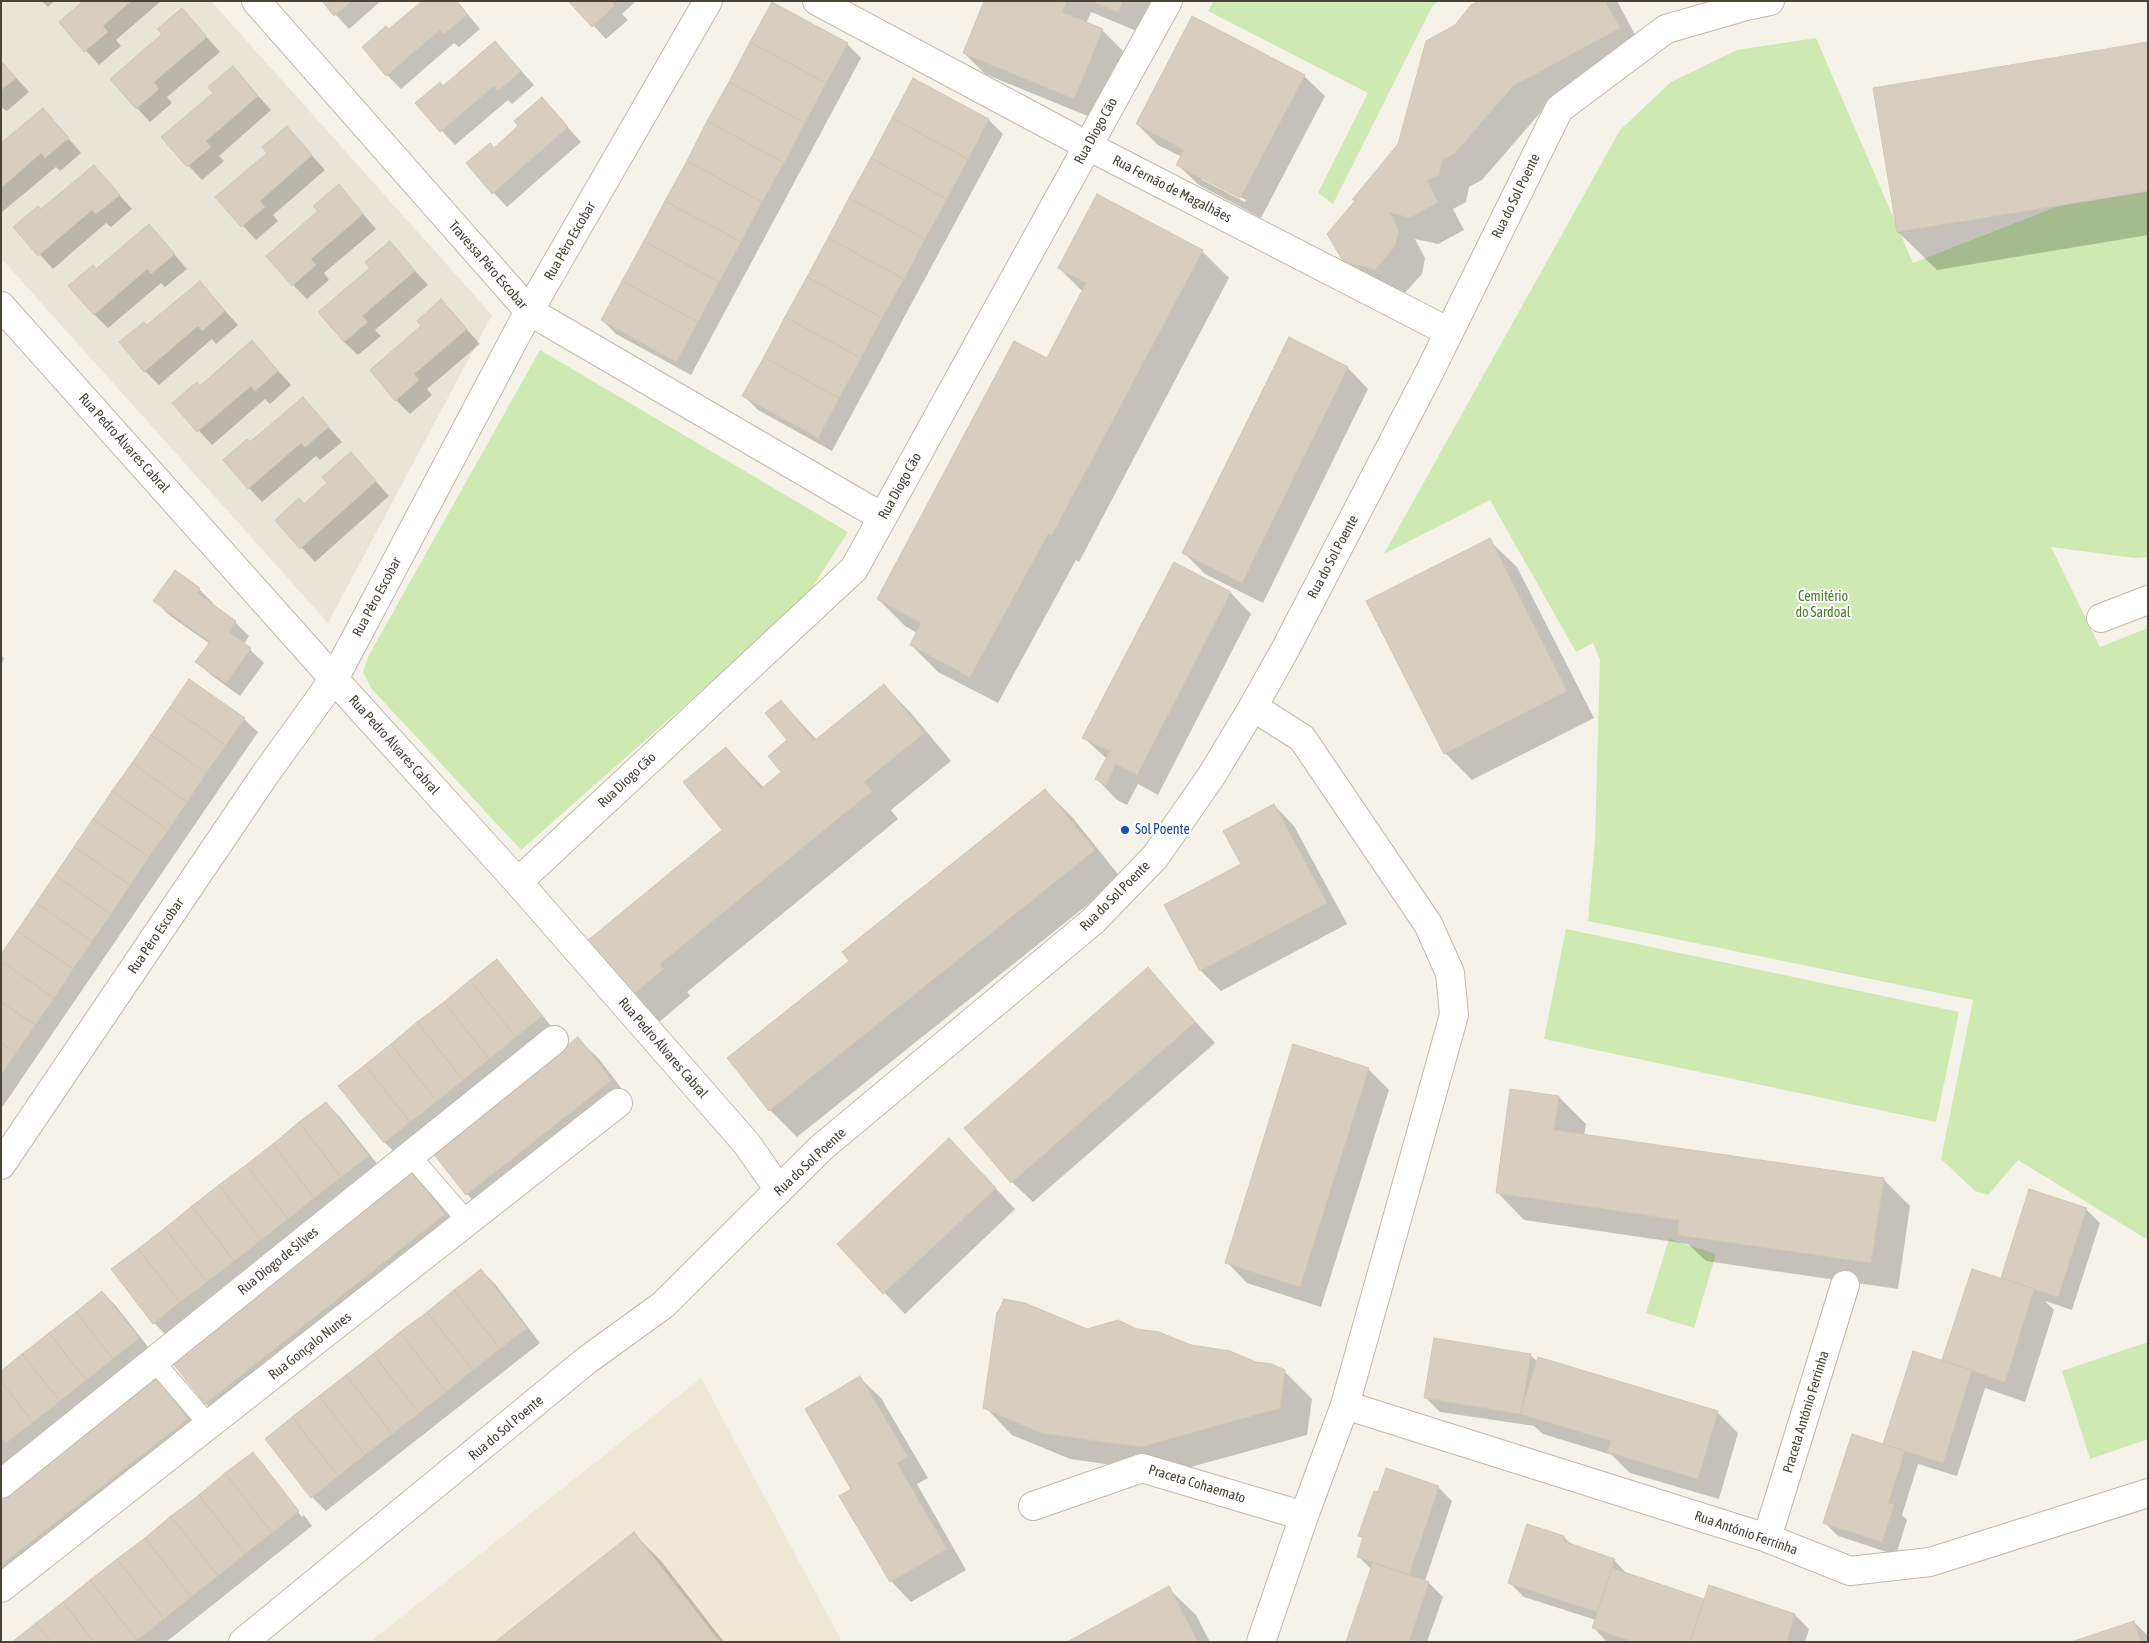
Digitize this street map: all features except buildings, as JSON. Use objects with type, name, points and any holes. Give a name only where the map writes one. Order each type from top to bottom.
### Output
[{"type":"street","name":"Travessa Pêro Escobar","points":[[256,1],[528,311],[882,517]]},
{"type":"street","name":"Rua Pêro Escobar","points":[[1,1165],[264,776],[334,678],[528,311],[708,1]]},
{"type":"street","name":"Rua Fernão de Magalhães","points":[[817,1],[1088,146],[1449,332]]},
{"type":"street","name":"Rua Diogo Cão","points":[[518,882],[854,569],[1168,1]]},
{"type":"street","name":"Rua do Sol Poente","points":[[243,1642],[587,1360],[663,1305],[821,1148],[1093,922],[1154,857],[1212,775],[1287,646],[1449,332],[1559,109],[1666,28],[1753,3]]},
{"type":"street","name":"Rua Pedro Álvares Cabral","points":[[1,306],[518,882],[747,1144],[779,1190]]},
{"type":"street","points":[[2101,618],[2148,600]]},
{"type":"street","points":[[1253,707],[1302,738],[1428,924],[1450,973],[1454,1015],[1345,1405],[1304,1516],[1261,1642]]},
{"type":"street","name":"Rua Diogo de Silves","points":[[1,1484],[554,1040]]},
{"type":"street","name":"Rua Gonçalo Nunes","points":[[1,1588],[618,1103]]},
{"type":"street","name":"Praceta António Ferrinha","points":[[1766,1538],[1845,1285]]},
{"type":"street","name":"Rua António Ferrinha","points":[[1345,1405],[1766,1538],[1850,1571],[1930,1562],[2148,1493]]},
{"type":"street","name":"Praceta Cohaemato","points":[[1033,1506],[1142,1468],[1304,1516]]},
{"type":"lane","points":[[410,1155],[468,1222]]},
{"type":"lane","points":[[154,1360],[209,1424]]},
{"type":"shaded area","points":[[1,1],[211,1],[492,315],[328,623],[1,258]]},
{"type":"shaded area","points":[[701,1378],[842,1642],[370,1642]]},
{"type":"green space","points":[[1214,1],[1439,1],[1433,5],[1333,204],[1318,193],[1368,93],[1208,11]]},
{"type":"green space","name":"Cemitério do Sardoal","points":[[1816,38],[1913,263],[2148,171],[2148,557],[2134,558],[2051,547],[2100,647],[2148,628],[2148,1240],[2018,1160],[1988,1195],[1975,1191],[1941,1159],[1973,1000],[1588,921],[1595,840],[1600,660],[1593,643],[1576,652],[1490,500],[1384,554],[1620,130],[1671,82],[1737,50]]},
{"type":"green space","points":[[540,350],[848,532],[810,591],[777,624],[521,850],[371,688],[363,672],[369,655]]},
{"type":"green space","points":[[1566,929],[1959,1012],[1936,1122],[1544,1039]]},
{"type":"green space","points":[[1669,1239],[1716,1254],[1694,1328],[1646,1313]]},
{"type":"green space","points":[[2148,1342],[2148,1439],[2090,1459],[2062,1371]]},
{"type":"place","name":"Sol Poente","points":[[1125,830]]}]
